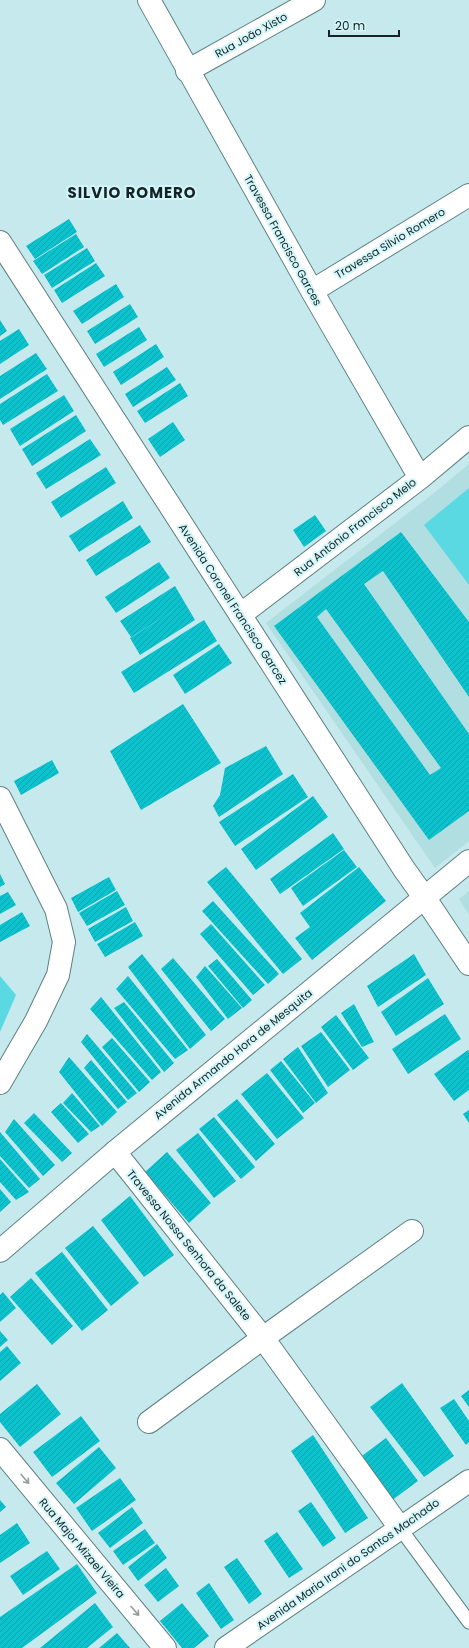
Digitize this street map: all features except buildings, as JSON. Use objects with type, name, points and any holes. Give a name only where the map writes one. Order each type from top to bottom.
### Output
[{"type":"street","name":"Travessa Francisco Garces","points":[[149,0],[187,71],[420,478]]},
{"type":"street","name":"Rua João Xisto","points":[[187,71],[314,0]]},
{"type":"street","name":"Travessa Silvio Romero","points":[[312,291],[469,195]]},
{"type":"street","name":"Avenida Coronel Francisco Garcez","points":[[0,242],[404,870],[469,964]]},
{"type":"street","name":"Rua Antônio Francisco Melo","points":[[240,616],[420,478],[469,437]]},
{"type":"street","points":[[0,798],[56,909],[64,942],[58,975],[36,1021],[0,1083]]},
{"type":"street","name":"Avenida Armando Hora de Mesquita","points":[[0,1250],[115,1152],[424,897],[469,862]]},
{"type":"street","name":"Travessa Nossa Senhora da Salete","points":[[115,1152],[263,1338],[400,1528]]},
{"type":"street","points":[[149,1422],[412,1231]]},
{"type":"street","name":"Rua Major Mizael Vieira","points":[[0,1449],[165,1648]]},
{"type":"street","name":"Avenida Maria Irani do Santos Machado","points":[[226,1648],[469,1481]]},
{"type":"lane","points":[[400,1528],[469,1622]]},
{"type":"shaded area","points":[[469,464],[469,841],[435,868],[266,623],[434,493]]},
{"type":"shaded area","points":[[469,488],[469,585],[424,525]]},
{"type":"shaded area","points":[[469,891],[469,915],[459,899]]},
{"type":"shaded area","points":[[0,976],[16,995],[0,1032]]},
{"type":"district","name":"SILVIO ROMERO","points":[[132,193]]}]
